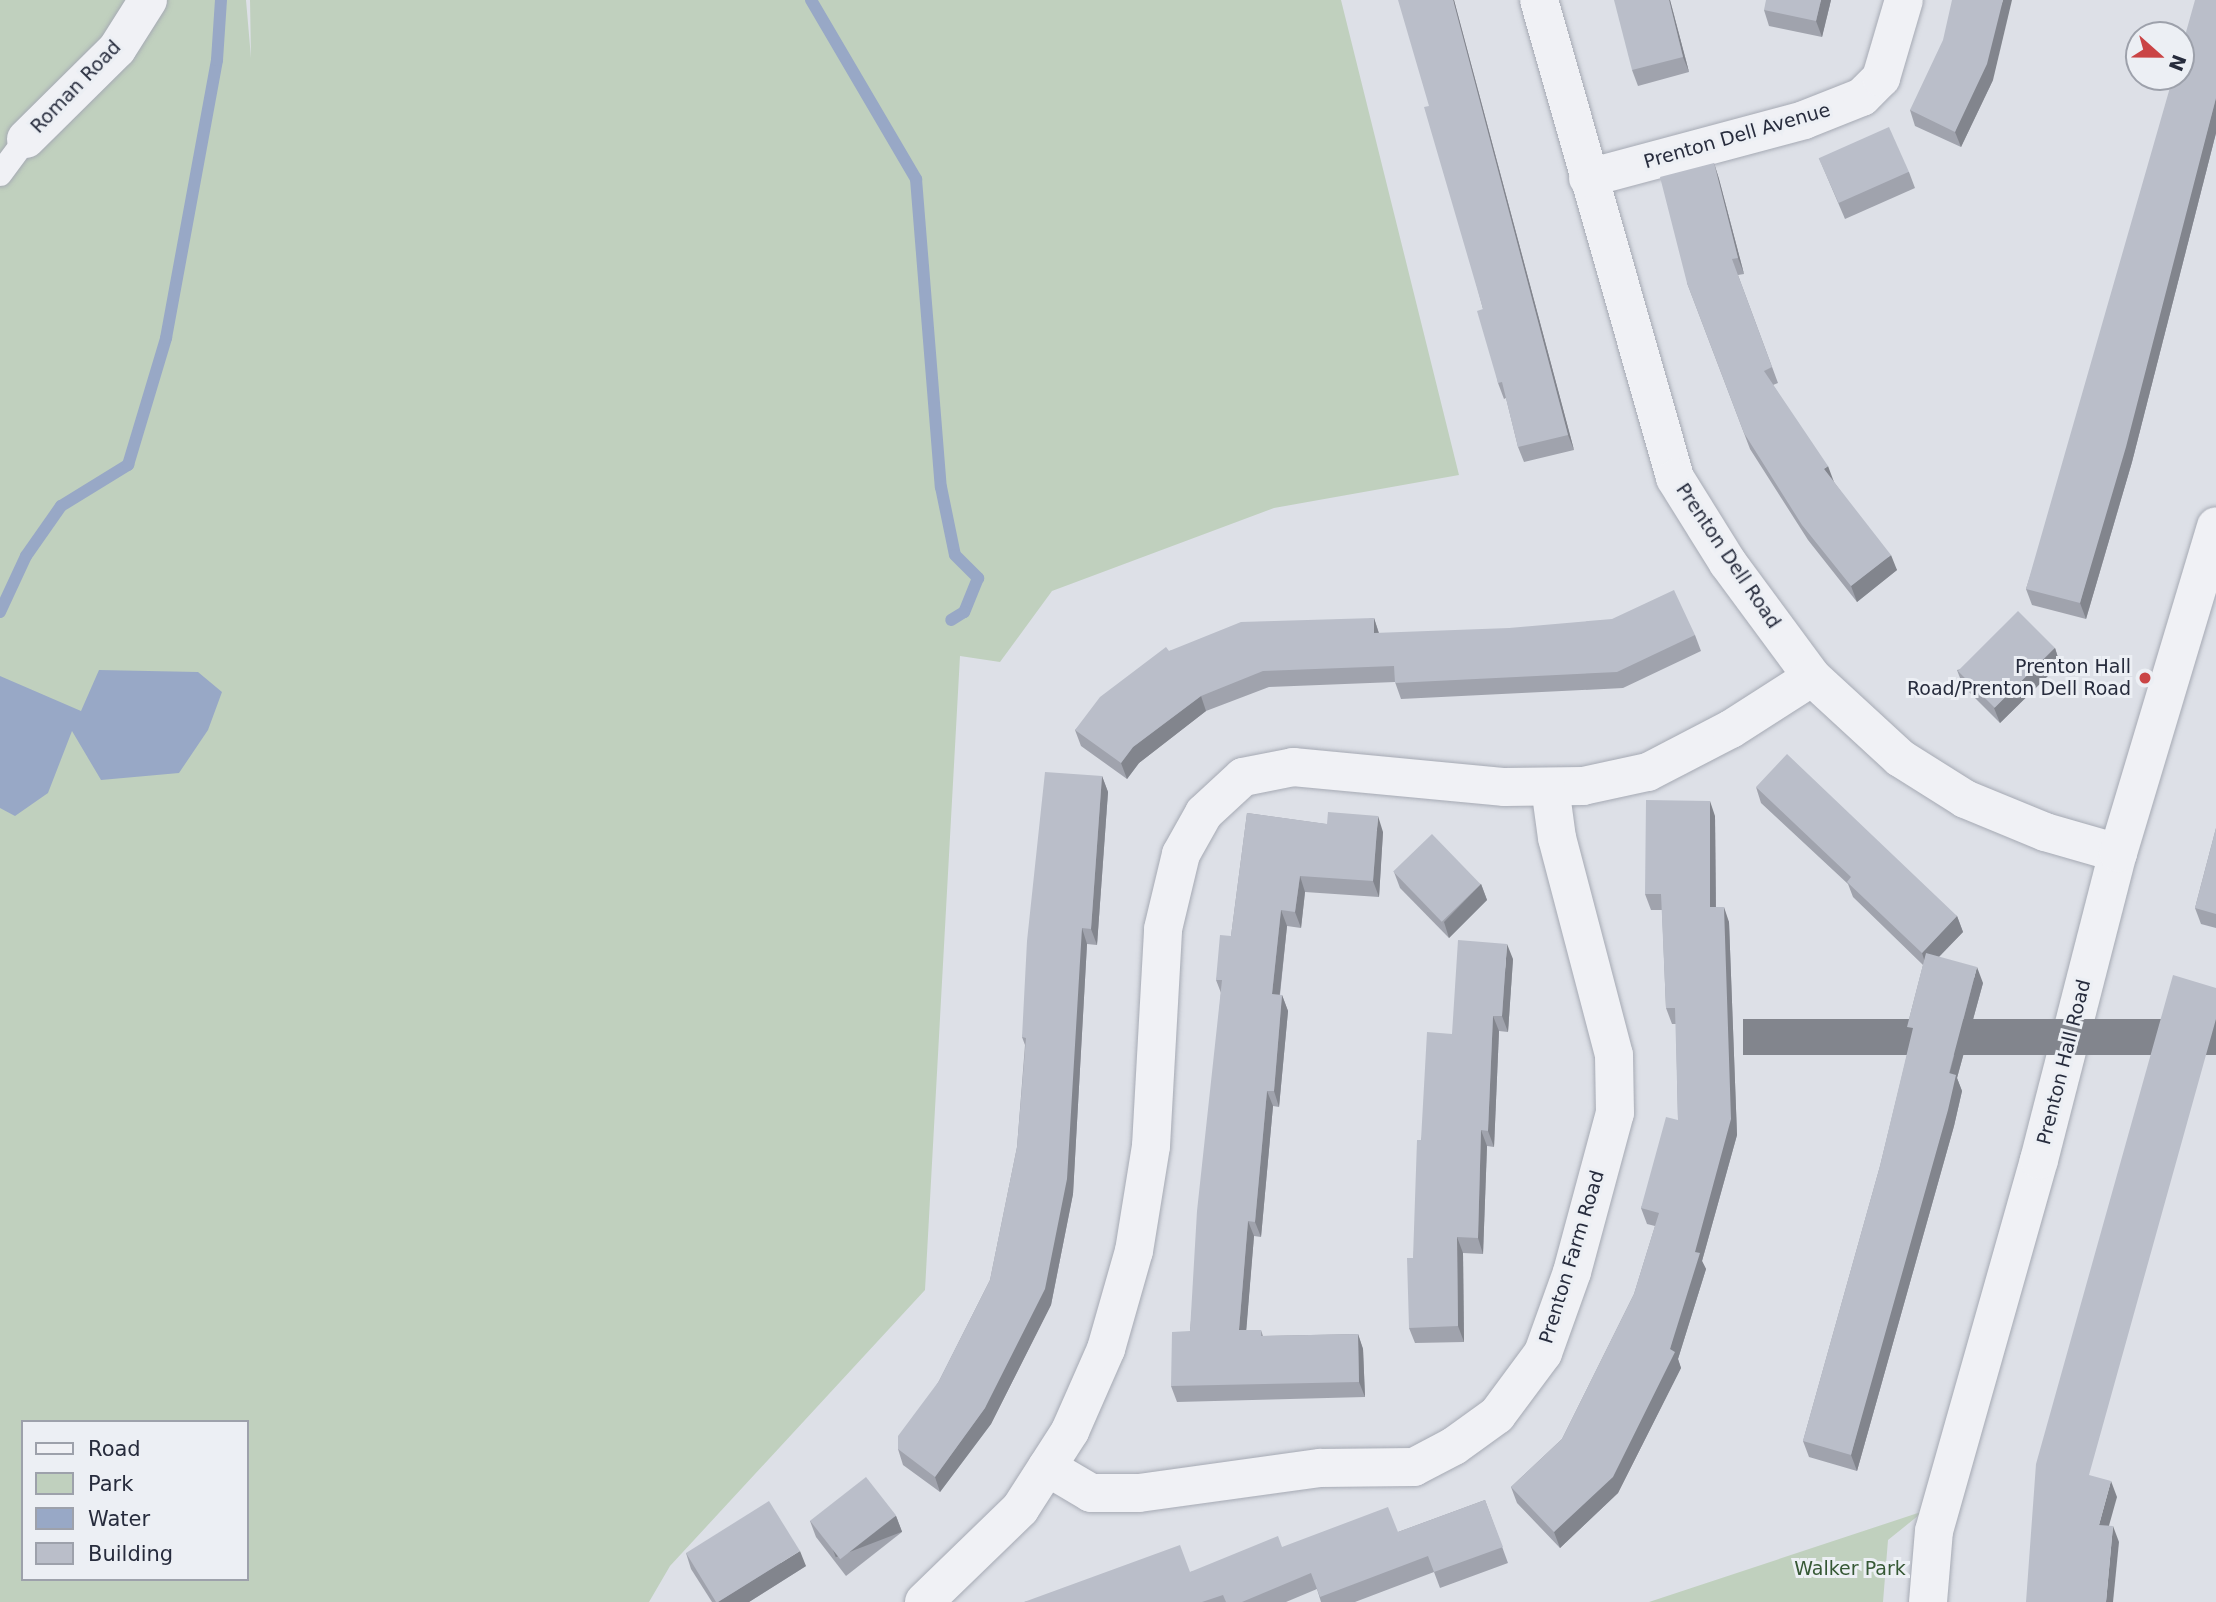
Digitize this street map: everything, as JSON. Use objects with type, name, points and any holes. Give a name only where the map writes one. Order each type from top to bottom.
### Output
[{"type":"street","name":"Roman Road","points":[[26,139],[117,49],[148,0]]},
{"type":"street","name":"Prenton Dell Road","points":[[1538,0],[1675,478],[1728,563],[1812,677],[1900,758],[1965,799],[2045,832],[2118,853]]},
{"type":"street","name":"Prenton Dell Avenue","points":[[1588,178],[1804,120],[1862,97],[1881,78],[1904,0]]},
{"type":"street","name":"Prenton Hall Road","points":[[1928,1602],[1934,1531],[2039,1160],[2118,853],[2216,526]]},
{"type":"street","points":[[924,1602],[1020,1508],[1070,1431],[1106,1349],[1135,1251],[1151,1146],[1163,929],[1181,854],[1204,813],[1243,777],[1293,767],[1550,787],[1583,786],[1648,772],[1731,729],[1812,677]]},
{"type":"street","name":"Prenton Farm Road","points":[[1047,1467],[1091,1493],[1139,1493],[1320,1468],[1414,1467],[1454,1447],[1497,1415],[1543,1353],[1572,1272],[1615,1113],[1614,1055],[1557,838],[1550,787]]},
{"type":"lane","points":[[0,174],[26,139]]},
{"type":"green space","points":[[0,0],[246,0],[251,58],[250,0],[1341,0],[1459,475],[1274,508],[1052,591],[1000,662],[960,656],[925,1290],[670,1566],[649,1602],[0,1602]]},
{"type":"green space","name":"Walker Park","points":[[1924,1511],[1888,1540],[1883,1602],[1649,1602]]},
{"type":"water","points":[[99,670],[198,672],[222,692],[208,730],[179,773],[101,780],[72,731],[48,793],[15,816],[0,808],[0,676],[81,711]]},
{"type":"building","points":[[1398,0],[1453,0],[1568,435],[1518,447],[1502,382],[1498,383],[1477,311],[1483,309],[1424,107],[1429,106]]},
{"type":"building","points":[[1614,0],[1669,0],[1683,57],[1632,70]]},
{"type":"building","points":[[1766,0],[1821,0],[1816,21],[1764,10]]},
{"type":"building","points":[[1952,0],[2003,0],[1987,64],[1955,132],[1910,110],[1943,40]]},
{"type":"building","points":[[2195,0],[2216,0],[2216,98],[2126,447],[2080,603],[2026,589],[2169,91],[2195,91],[2195,21],[2189,21]]},
{"type":"building","points":[[1889,127],[1909,172],[1839,203],[1819,158]]},
{"type":"building","points":[[1714,163],[1738,258],[1732,259],[1772,367],[1764,371],[1828,466],[1824,469],[1891,555],[1851,586],[1802,525],[1744,433],[1687,283],[1660,177]]},
{"type":"building","points":[[1674,590],[1695,635],[1617,672],[1395,683],[1394,666],[1263,671],[1201,696],[1133,747],[1121,763],[1075,730],[1100,697],[1166,647],[1169,651],[1241,622],[1374,618],[1374,633],[1509,628],[1612,619]]},
{"type":"building","points":[[2018,611],[2055,648],[1995,708],[1958,671]]},
{"type":"building","points":[[1787,754],[1957,916],[1922,953],[1847,882],[1851,877],[1756,787]]},
{"type":"building","points":[[1045,772],[1102,776],[1091,929],[1082,928],[1067,1179],[1045,1289],[985,1408],[935,1477],[898,1449],[898,1436],[939,1381],[990,1280],[1017,1147],[1026,1038],[1022,1037],[1027,941]]},
{"type":"building","points":[[1646,800],[1710,801],[1710,907],[1724,907],[1731,1119],[1695,1252],[1700,1253],[1670,1349],[1675,1352],[1613,1477],[1554,1532],[1511,1487],[1562,1439],[1634,1294],[1659,1213],[1641,1208],[1666,1117],[1678,1120],[1675,1008],[1666,1008],[1661,894],[1645,894]]},
{"type":"building","points":[[1328,812],[1378,816],[1373,881],[1300,876],[1295,912],[1281,910],[1272,994],[1282,995],[1274,1091],[1267,1091],[1255,1222],[1248,1221],[1239,1330],[1261,1330],[1261,1336],[1358,1334],[1359,1382],[1171,1386],[1172,1332],[1190,1331],[1197,1211],[1222,980],[1216,980],[1220,935],[1231,936],[1247,813],[1327,824]]},
{"type":"building","points":[[2216,828],[2216,914],[2195,908]]},
{"type":"building","points":[[1432,834],[1481,884],[1442,922],[1393,872]]},
{"type":"building","points":[[1458,940],[1507,944],[1502,1016],[1493,1016],[1488,1131],[1481,1130],[1478,1238],[1457,1237],[1458,1326],[1409,1328],[1407,1258],[1413,1258],[1417,1140],[1421,1140],[1427,1032],[1452,1034]]},
{"type":"building","points":[[1926,953],[1977,967],[1949,1073],[1956,1075],[1948,1110],[1851,1455],[1803,1441],[1880,1166],[1913,1028],[1907,1027]]},
{"type":"building","points":[[2173,975],[2216,988],[2216,1019],[2089,1475],[2111,1481],[2099,1525],[2113,1526],[2106,1602],[2026,1602],[2036,1464]]},
{"type":"building","points":[[866,1477],[896,1516],[840,1559],[810,1521]]},
{"type":"building","points":[[1485,1500],[1503,1547],[1434,1572],[1428,1556],[1320,1597],[1311,1573],[1242,1602],[1226,1602],[1223,1595],[1202,1602],[1024,1602],[1180,1545],[1190,1572],[1278,1536],[1282,1547],[1388,1507],[1398,1532]]},
{"type":"building","points":[[769,1501],[800,1551],[716,1602],[686,1553]]},
{"type":"waterway","points":[[0,612],[26,556],[61,506],[128,465],[166,338],[217,60],[221,0]]},
{"type":"waterway","points":[[811,0],[916,179],[941,487],[955,555],[978,578],[964,612],[951,620]]},
{"type":"place","name":"Prenton Hall Road/Prenton Dell Road","points":[[2145,678]]}]
